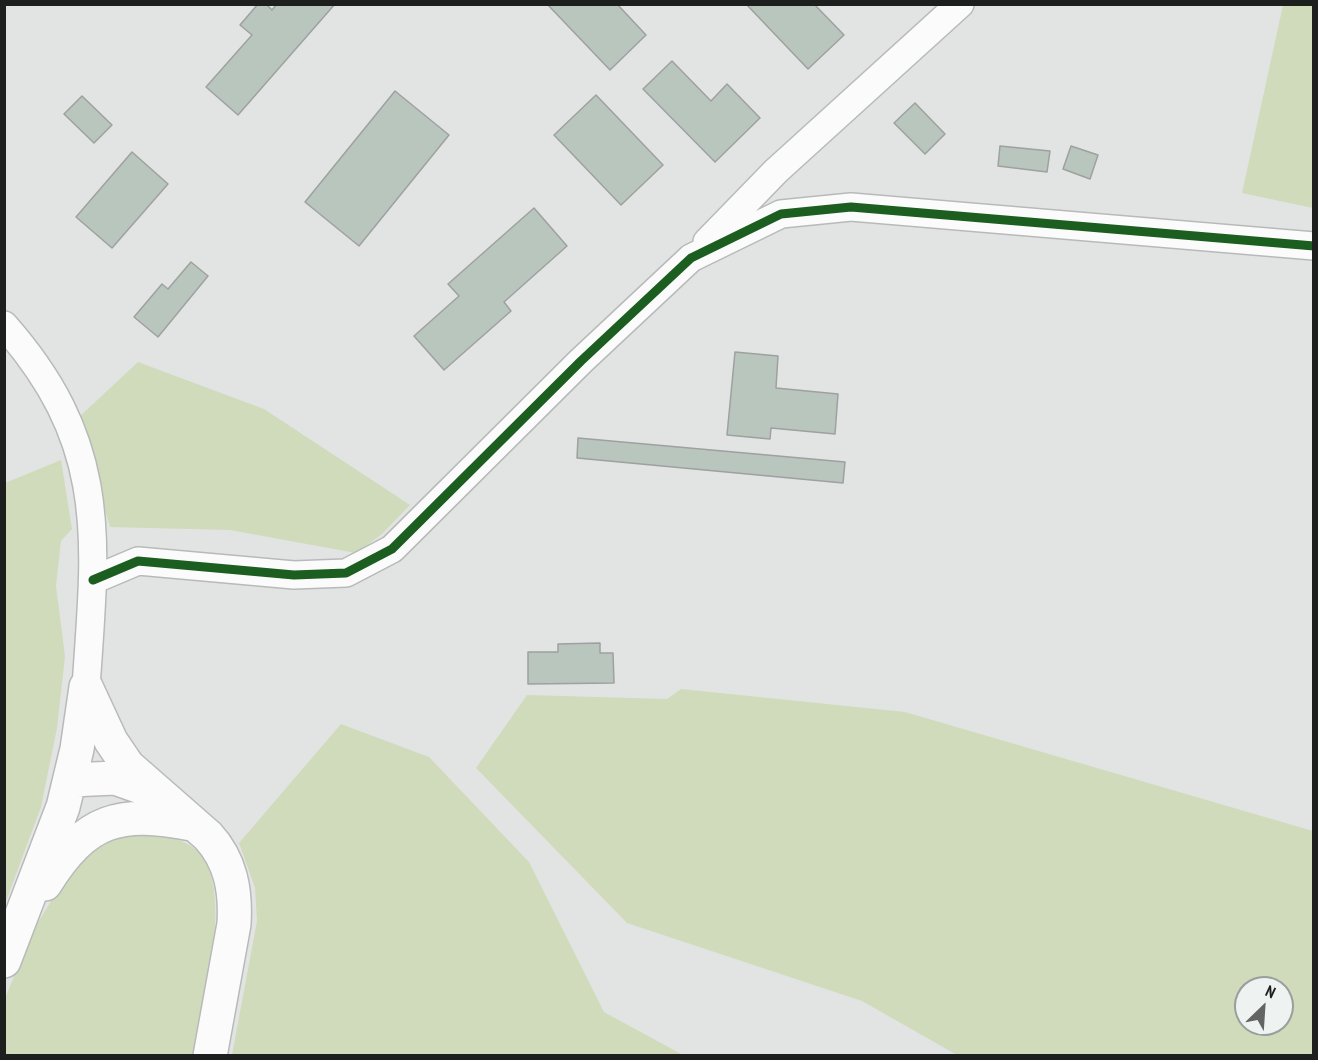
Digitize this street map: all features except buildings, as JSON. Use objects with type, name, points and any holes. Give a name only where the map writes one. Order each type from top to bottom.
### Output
[{"type":"main road","points":[[4,961],[52,841],[71,780],[86,687]]},
{"type":"main road","points":[[86,687],[98,716],[123,758],[219,848],[232,882],[235,903],[210,1056]]},
{"type":"main road","points":[[71,780],[115,778],[159,794]]},
{"type":"main road","points":[[71,780],[89,797],[107,808],[132,817]]},
{"type":"main road","points":[[18,926],[47,880],[73,849],[106,823],[132,817],[150,817],[192,824]]},
{"type":"street","points":[[93,580],[138,561],[294,575],[346,573],[392,549],[581,361],[691,258],[776,171],[960,4]]},
{"type":"street","points":[[691,258],[781,214],[851,207],[1314,246]]},
{"type":"street","points":[[4,325],[28,352],[50,385],[67,417],[82,458],[90,496],[93,580],[86,687]]},
{"type":"green space","points":[[1283,5],[1313,5],[1313,208],[1242,193]]},
{"type":"green space","points":[[138,362],[264,409],[410,505],[382,534],[356,553],[230,530],[110,527],[78,418]]},
{"type":"green space","points":[[61,460],[72,529],[61,541],[56,586],[65,656],[57,728],[41,807],[5,904],[5,483]]},
{"type":"green space","points":[[681,689],[905,712],[1313,831],[1313,1055],[957,1055],[862,1001],[627,923],[476,768],[527,695],[667,699]]},
{"type":"green space","points":[[341,724],[429,757],[529,862],[604,1012],[683,1055],[232,1055],[257,921],[255,888],[239,843]]},
{"type":"green space","points":[[119,829],[177,839],[194,848],[207,864],[214,888],[214,947],[194,1055],[5,1056],[5,998],[35,927],[84,848]]},
{"type":"cycle path","points":[[93,580],[138,561],[294,575],[346,573],[392,549],[581,361],[691,258],[781,214],[851,207],[1314,246]]}]
